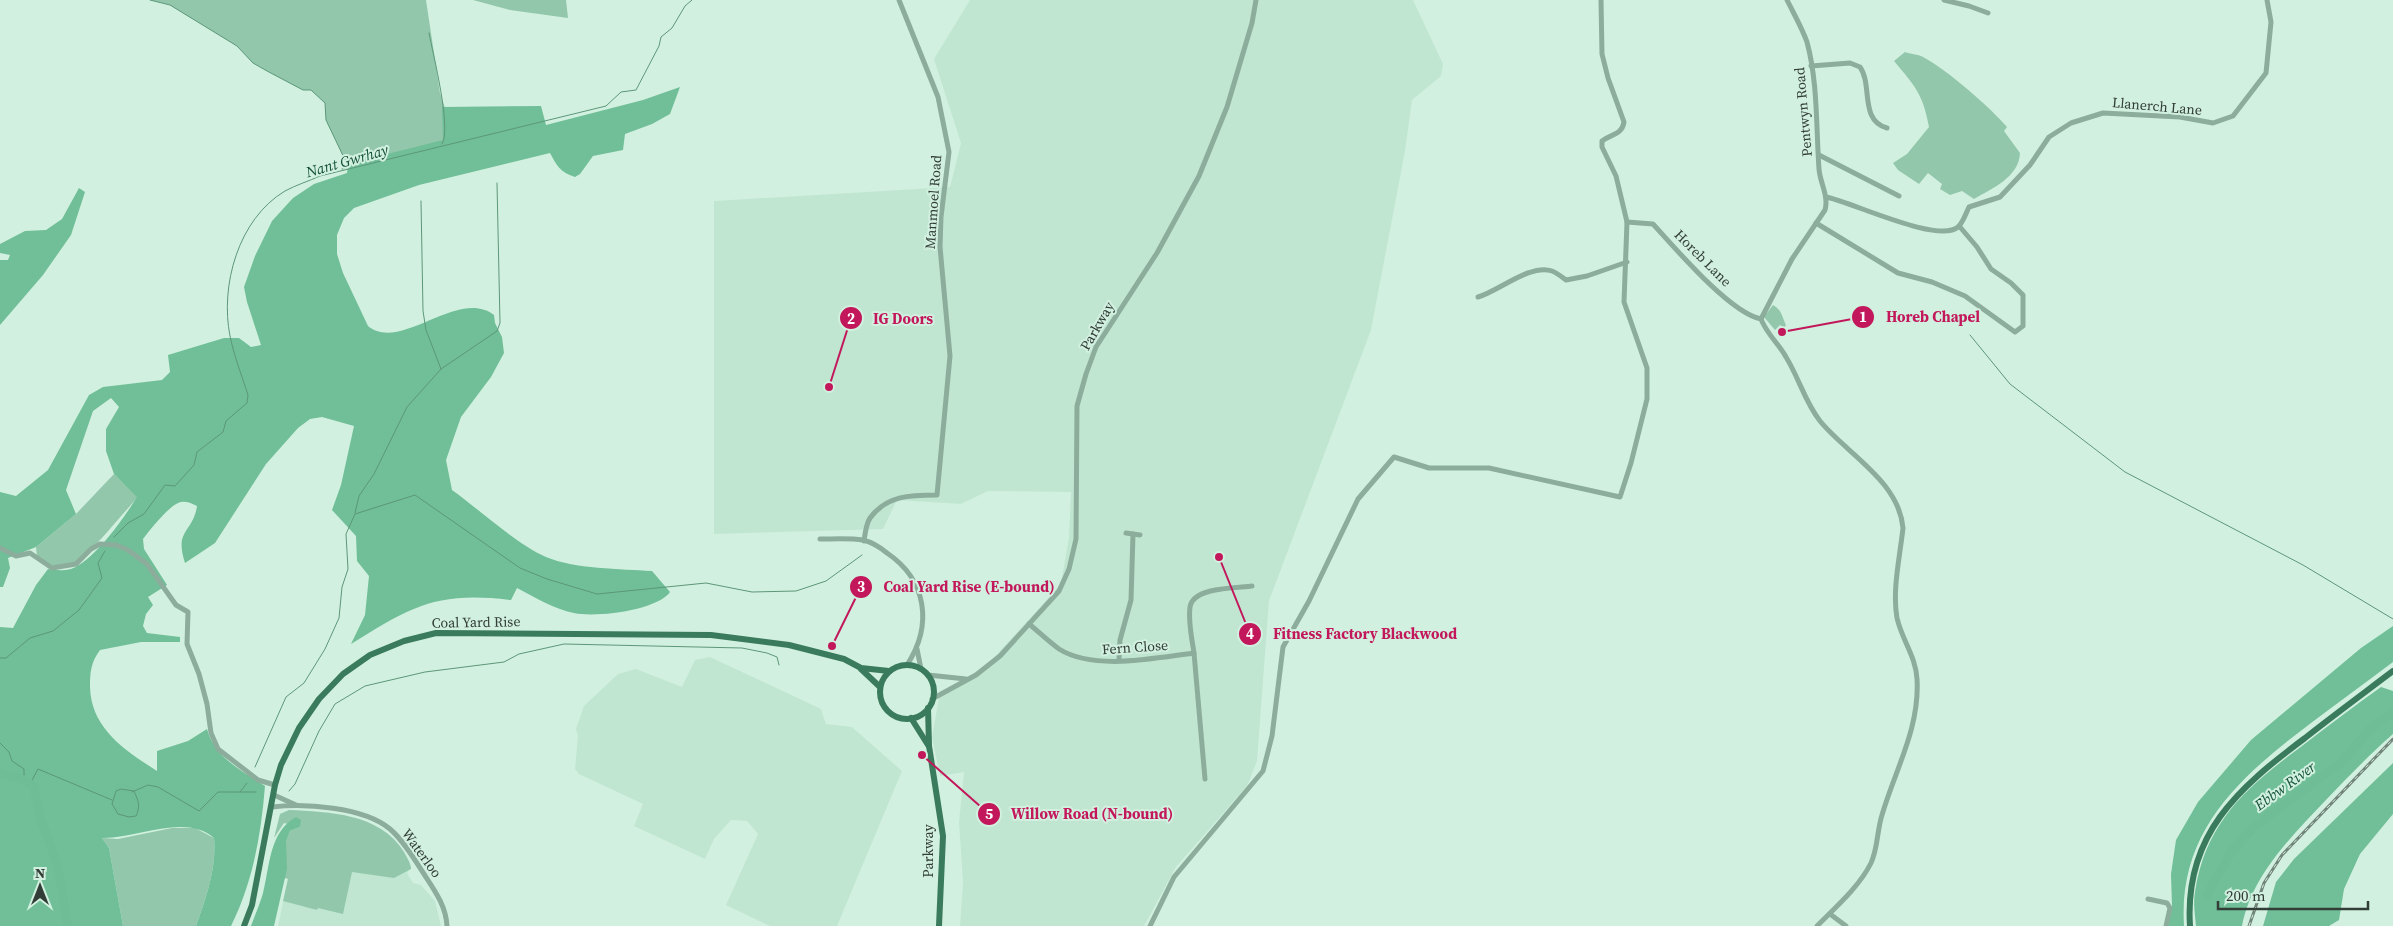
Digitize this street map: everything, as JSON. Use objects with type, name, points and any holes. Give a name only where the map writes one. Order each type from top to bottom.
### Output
[{"type":"main road","name":"Coal Yard Rise","points":[[244,926],[252,905],[280,766],[299,728],[319,699],[343,674],[370,655],[404,641],[436,633],[711,635],[789,645],[844,659],[861,668],[880,687]]},
{"type":"main road","points":[[907,665],[922,669],[928,675],[934,691],[928,708],[923,713],[911,718],[902,718],[889,712],[882,701],[880,687],[889,671],[907,665]]},
{"type":"main road","name":"Coal Yard Rise","points":[[861,668],[889,671]]},
{"type":"main road","points":[[2190,926],[2189,902],[2194,868],[2199,852],[2223,810],[2253,778],[2393,671]]},
{"type":"main road","name":"Parkway","points":[[928,708],[929,746],[943,836],[939,926]]},
{"type":"main road","points":[[911,718],[929,746]]},
{"type":"street","name":"Manmoel Road","points":[[864,540],[869,519],[888,501],[906,495],[937,495],[950,364],[950,329],[940,247],[941,217],[949,152],[946,132],[932,80],[899,0]]},
{"type":"street","name":"Parkway","points":[[932,699],[976,675],[1000,656],[1060,590],[1069,569],[1077,521],[1077,406],[1096,347],[1157,253],[1199,176],[1227,108],[1252,23],[1256,0]]},
{"type":"street","points":[[1150,926],[1174,878],[1263,771],[1272,736],[1283,647],[1309,601],[1358,499],[1394,457],[1429,468],[1489,468],[1620,497],[1631,464],[1647,399],[1647,368],[1624,302],[1627,222],[1616,176],[1602,147],[1602,141],[1620,132],[1623,129],[1624,122],[1608,78],[1602,54],[1601,0]]},
{"type":"street","name":"Pentwyn Road","points":[[1787,0],[1806,41],[1811,66],[1818,120],[1820,182],[1826,196]]},
{"type":"street","points":[[1944,0],[1969,6],[1988,14]]},
{"type":"street","name":"Llanerch Lane","points":[[1960,226],[1968,207],[2000,197],[2030,165],[2050,137],[2071,123],[2103,113],[2180,117],[2212,122],[2233,116],[2266,73],[2271,22],[2267,0]]},
{"type":"street","points":[[1811,66],[1850,63],[1860,67],[1872,118],[1878,126],[1887,128]]},
{"type":"street","points":[[1819,155],[1899,196]]},
{"type":"street","points":[[1816,223],[1898,273],[1932,282],[1965,296],[2015,332],[2023,326],[2023,295],[2011,283],[1991,269],[1977,246],[1960,226],[1944,232],[1916,226],[1826,196],[1825,210],[1816,223],[1792,260],[1761,319],[1787,358],[1813,412],[1832,434],[1878,478],[1893,500],[1902,519],[1896,602],[1898,619],[1916,668],[1917,678],[1916,708],[1904,754],[1882,814],[1875,854],[1860,879],[1817,926]]},
{"type":"street","name":"Horeb Lane","points":[[1627,222],[1653,224],[1711,286],[1750,315],[1761,319]]},
{"type":"street","points":[[1478,297],[1494,290],[1507,281],[1544,270],[1552,271],[1566,280],[1587,276],[1627,262]]},
{"type":"street","points":[[1126,533],[1140,535]]},
{"type":"street","points":[[1119,660],[1120,640],[1131,600],[1133,534]]},
{"type":"street","points":[[820,539],[864,540],[903,563],[922,599],[922,627],[917,649],[907,665]]},
{"type":"street","points":[[0,548],[16,556],[30,553],[52,568],[66,568],[76,564],[91,549],[100,544],[116,545],[128,550],[147,564],[176,605],[188,612],[187,644],[199,674],[207,704],[211,733],[218,749],[258,780],[275,785]]},
{"type":"street","points":[[1205,779],[1190,609],[1195,598],[1207,592],[1252,586]]},
{"type":"street","name":"Fern Close","points":[[1029,624],[1060,649],[1093,660],[1119,660],[1194,654]]},
{"type":"street","points":[[917,649],[922,669]]},
{"type":"street","points":[[928,675],[966,679]]},
{"type":"street","name":"Waterloo","points":[[274,795],[296,805]]},
{"type":"street","name":"Waterloo","points":[[272,807],[296,805],[367,816],[389,828],[403,842],[439,897],[444,908],[447,926]]},
{"type":"street","points":[[2148,898],[2167,903],[2170,908],[2166,926]]},
{"type":"street","points":[[1830,914],[1846,926]]},
{"type":"shaded area","points":[[150,0],[426,0],[440,93],[445,108],[445,140],[411,153],[342,170],[346,162],[326,120],[325,103],[311,90],[303,90],[253,63],[237,46],[170,5]]},
{"type":"shaded area","points":[[473,0],[566,0],[568,18],[510,10]]},
{"type":"shaded area","points":[[970,0],[1413,0],[1443,64],[1441,76],[1412,100],[1405,151],[1371,330],[1269,601],[1257,761],[1247,786],[1176,867],[1144,926],[960,926],[963,882],[959,822],[964,772],[940,776],[932,737],[939,698],[989,663],[1061,584],[1069,537],[1071,492],[988,491],[961,504],[897,500],[883,529],[714,534],[714,201],[950,187],[961,143],[934,59]]},
{"type":"shaded area","points":[[1905,52],[1921,56],[1932,62],[1979,99],[2007,127],[2004,131],[2020,153],[2015,169],[2004,181],[1974,199],[1962,191],[1950,195],[1940,189],[1942,184],[1928,173],[1919,184],[1898,170],[1893,163],[1907,154],[1929,127],[1921,98],[1894,61]]},
{"type":"shaded area","points":[[680,87],[670,114],[652,124],[625,134],[623,150],[593,156],[580,174],[575,177],[560,168],[550,153],[419,185],[354,208],[344,218],[337,235],[337,254],[343,273],[368,326],[381,332],[396,332],[447,313],[464,309],[480,309],[494,315],[495,323],[502,337],[504,353],[491,377],[461,417],[446,460],[452,490],[510,535],[546,557],[584,566],[652,571],[670,592],[653,604],[640,608],[611,613],[584,614],[559,609],[517,588],[511,600],[463,598],[426,604],[391,620],[351,644],[365,615],[369,576],[357,561],[356,536],[332,510],[341,485],[354,426],[322,417],[310,419],[298,428],[266,464],[215,543],[185,563],[182,552],[183,537],[192,522],[197,506],[190,503],[180,502],[164,514],[154,525],[143,539],[144,549],[167,585],[148,597],[153,605],[146,614],[143,626],[147,633],[180,637],[180,642],[141,642],[100,650],[93,663],[91,672],[92,702],[103,727],[122,747],[157,771],[157,751],[188,741],[207,729],[216,748],[223,756],[238,769],[265,786],[255,858],[239,909],[231,926],[196,926],[212,871],[214,838],[202,831],[175,827],[102,838],[109,848],[123,926],[0,926],[0,627],[13,628],[36,585],[48,569],[71,569],[99,548],[137,497],[114,474],[106,451],[106,429],[119,407],[111,398],[93,411],[66,490],[76,514],[36,547],[8,558],[10,568],[3,587],[0,587],[0,492],[16,496],[48,470],[89,395],[103,387],[162,380],[170,372],[168,355],[224,338],[239,338],[251,347],[261,345],[244,287],[255,256],[272,221],[293,198],[314,184],[347,173],[348,164],[443,140],[442,107],[541,106],[546,125],[643,100]]},
{"type":"shaded area","points":[[79,188],[85,192],[71,235],[43,275],[0,325],[0,260],[8,260],[10,255],[0,253],[0,244],[25,231],[46,230],[62,219]]},
{"type":"shaded area","points":[[1773,305],[1781,314],[1786,325],[1784,328],[1780,325],[1775,330],[1764,317]]},
{"type":"shaded area","points":[[114,474],[138,497],[100,540],[84,556],[69,564],[54,567],[37,557],[36,547],[76,514]]},
{"type":"shaded area","points":[[2393,626],[2393,662],[2285,743],[2238,785],[2219,808],[2203,834],[2191,861],[2185,892],[2184,926],[2168,926],[2172,906],[2171,874],[2176,840],[2198,802],[2251,740],[2361,648]]},
{"type":"shaded area","points":[[710,657],[821,709],[826,724],[852,727],[902,771],[837,926],[770,926],[726,905],[758,834],[747,821],[731,820],[714,839],[705,859],[634,826],[643,804],[579,774],[575,769],[578,736],[576,729],[584,706],[618,674],[636,669],[682,687],[695,660]]},
{"type":"shaded area","points":[[2381,687],[2393,691],[2393,734],[2325,801],[2274,858],[2254,890],[2242,926],[2196,926],[2194,896],[2200,867],[2219,825],[2232,808],[2247,791],[2282,761]]},
{"type":"shaded area","points":[[2393,763],[2393,814],[2360,854],[2344,889],[2339,920],[2329,926],[2263,926],[2276,882],[2294,859]]},
{"type":"shaded area","points":[[121,789],[134,791],[139,806],[136,816],[129,817],[118,814],[112,804],[116,791]]},
{"type":"shaded area","points":[[289,810],[337,814],[368,822],[382,829],[394,839],[404,852],[411,869],[394,878],[352,872],[343,914],[318,908],[317,910],[283,901],[288,879],[285,878],[286,842],[290,831],[300,827],[284,823],[274,838],[280,814]]},
{"type":"shaded area","points":[[296,817],[301,820],[300,827],[290,831],[286,842],[287,869],[274,926],[251,926],[263,893],[269,861],[280,831]]},
{"type":"shaded area","points":[[172,828],[195,828],[214,838],[212,871],[196,926],[123,926],[109,848],[102,838],[118,839]]},
{"type":"shaded area","points":[[287,869],[409,871],[407,873],[413,883],[421,885],[435,901],[441,926],[278,926],[288,879],[285,878]]},
{"type":"waterway","points":[[150,0],[170,5],[237,46],[253,63],[303,90],[311,90],[325,103],[326,120],[346,162],[342,169]]},
{"type":"waterway","name":"Nant Gwrhay","points":[[114,537],[128,523],[144,514],[165,485],[175,486],[194,465],[197,452],[223,432],[226,421],[247,403],[248,395],[230,336],[228,296],[236,255],[244,236],[255,218],[269,203],[285,191],[320,176],[606,106],[621,92],[636,90],[659,46],[661,37],[672,28],[685,6],[692,0]]},
{"type":"waterway","points":[[429,33],[438,73],[445,123],[442,144]]},
{"type":"waterway","points":[[441,369],[497,331],[500,323],[497,183]]},
{"type":"waterway","points":[[355,513],[359,496],[374,474],[407,407],[441,369],[426,330],[423,311],[421,201]]},
{"type":"waterway","points":[[1970,335],[2010,384],[2125,472],[2303,565],[2393,619]]},
{"type":"waterway","points":[[255,767],[286,697],[304,683],[325,649],[339,618],[342,587],[348,569],[346,534],[355,514],[415,495],[520,568],[547,579],[597,594],[706,583],[752,592],[796,591],[826,581],[862,555]]},
{"type":"waterway","name":"Nant Gwrhay","points":[[0,658],[6,658],[30,638],[53,631],[79,610],[102,578],[98,563],[105,551]]},
{"type":"waterway","points":[[289,791],[295,784],[319,731],[335,704],[365,686],[425,672],[504,662],[519,654],[564,644],[742,648],[777,657],[779,665]]},
{"type":"waterway","name":"Ebbw River","points":[[2207,895],[2231,852],[2255,826],[2343,761],[2371,728],[2393,713]]},
{"type":"waterway","name":"Nant Gwrhay","points":[[0,743],[9,752],[12,761],[24,769],[24,780]]},
{"type":"waterway","points":[[30,784],[38,769],[112,800]]},
{"type":"waterway","points":[[0,773],[24,780],[34,786],[40,818],[58,866],[68,926]]},
{"type":"waterway","points":[[240,792],[247,783]]},
{"type":"waterway","points":[[132,792],[148,785],[158,787],[199,811],[218,792],[256,792]]},
{"type":"railway","points":[[2249,926],[2264,883],[2282,855],[2393,739]]},
{"type":"place","name":"Horeb Chapel","points":[[1782,332]]},
{"type":"place","name":"IG Doors","points":[[829,387]]},
{"type":"place","name":"Fitness Factory Blackwood","points":[[1219,557]]},
{"type":"place","name":"Coal Yard Rise (E-bound)","points":[[832,646]]},
{"type":"place","name":"Willow Road (N-bound)","points":[[922,755]]}]
